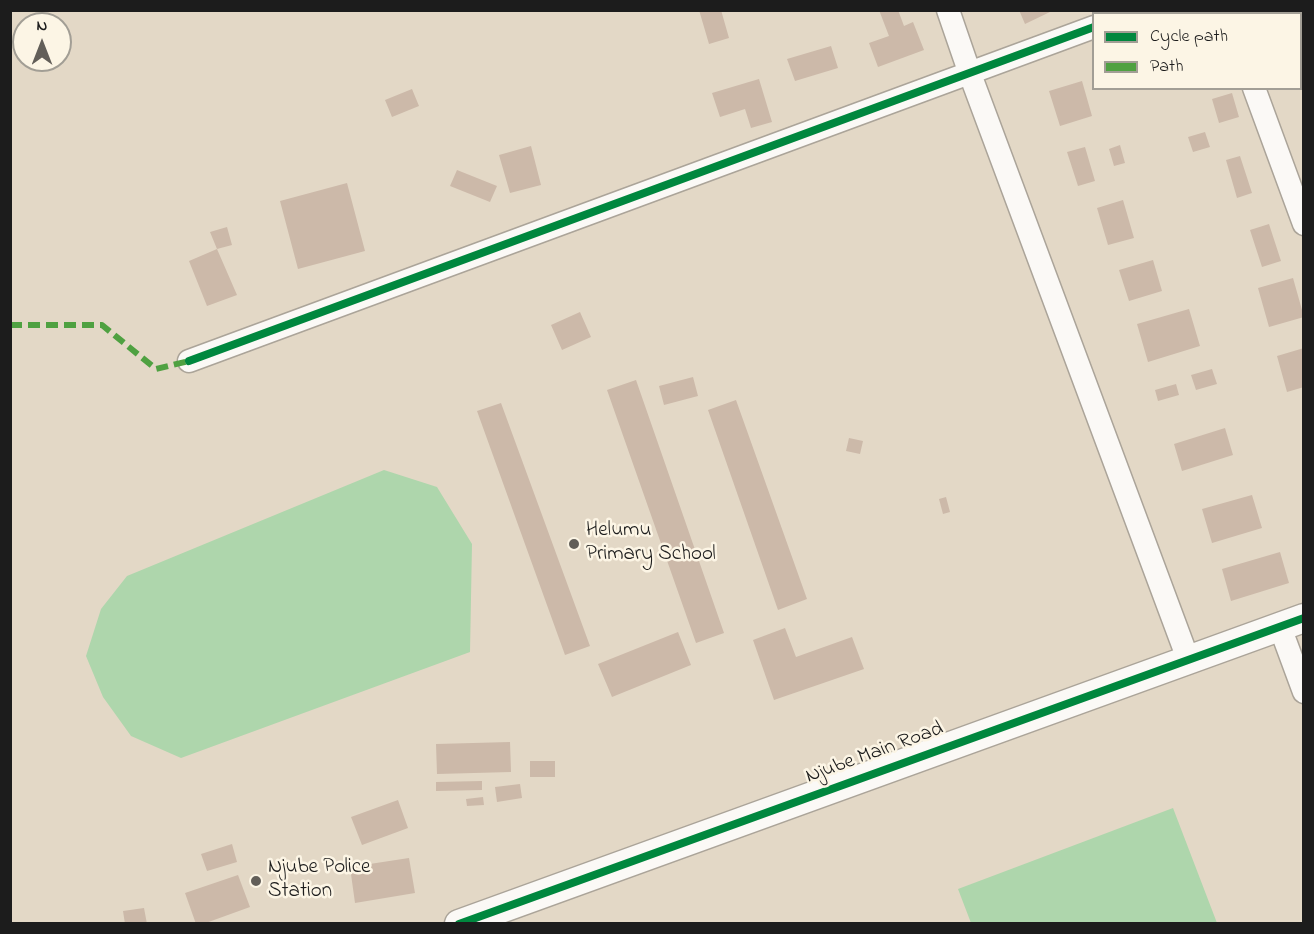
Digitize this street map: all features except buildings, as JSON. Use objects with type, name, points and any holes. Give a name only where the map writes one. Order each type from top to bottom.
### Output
[{"type":"street","points":[[948,10],[969,74],[1188,659]]},
{"type":"street","points":[[189,361],[1092,28]]},
{"type":"street","points":[[1255,90],[1304,224]]},
{"type":"street","points":[[1292,622],[1304,692]]},
{"type":"street","name":"Njube Main Road","points":[[459,924],[508,915],[1292,622]]},
{"type":"green space","points":[[384,470],[437,487],[472,544],[470,652],[181,758],[131,736],[103,697],[86,656],[101,609],[127,576]]},
{"type":"green space","points":[[1173,808],[1217,923],[971,923],[958,889]]},
{"type":"marked path","points":[[10,325],[102,325],[156,369],[189,361]]},
{"type":"cycle path","points":[[189,361],[1092,28]]},
{"type":"cycle path","points":[[459,924],[1304,618]]},
{"type":"place","name":"Helumu Primary School","points":[[574,544]]},
{"type":"place","name":"Njube Police Station","points":[[256,881]]}]
